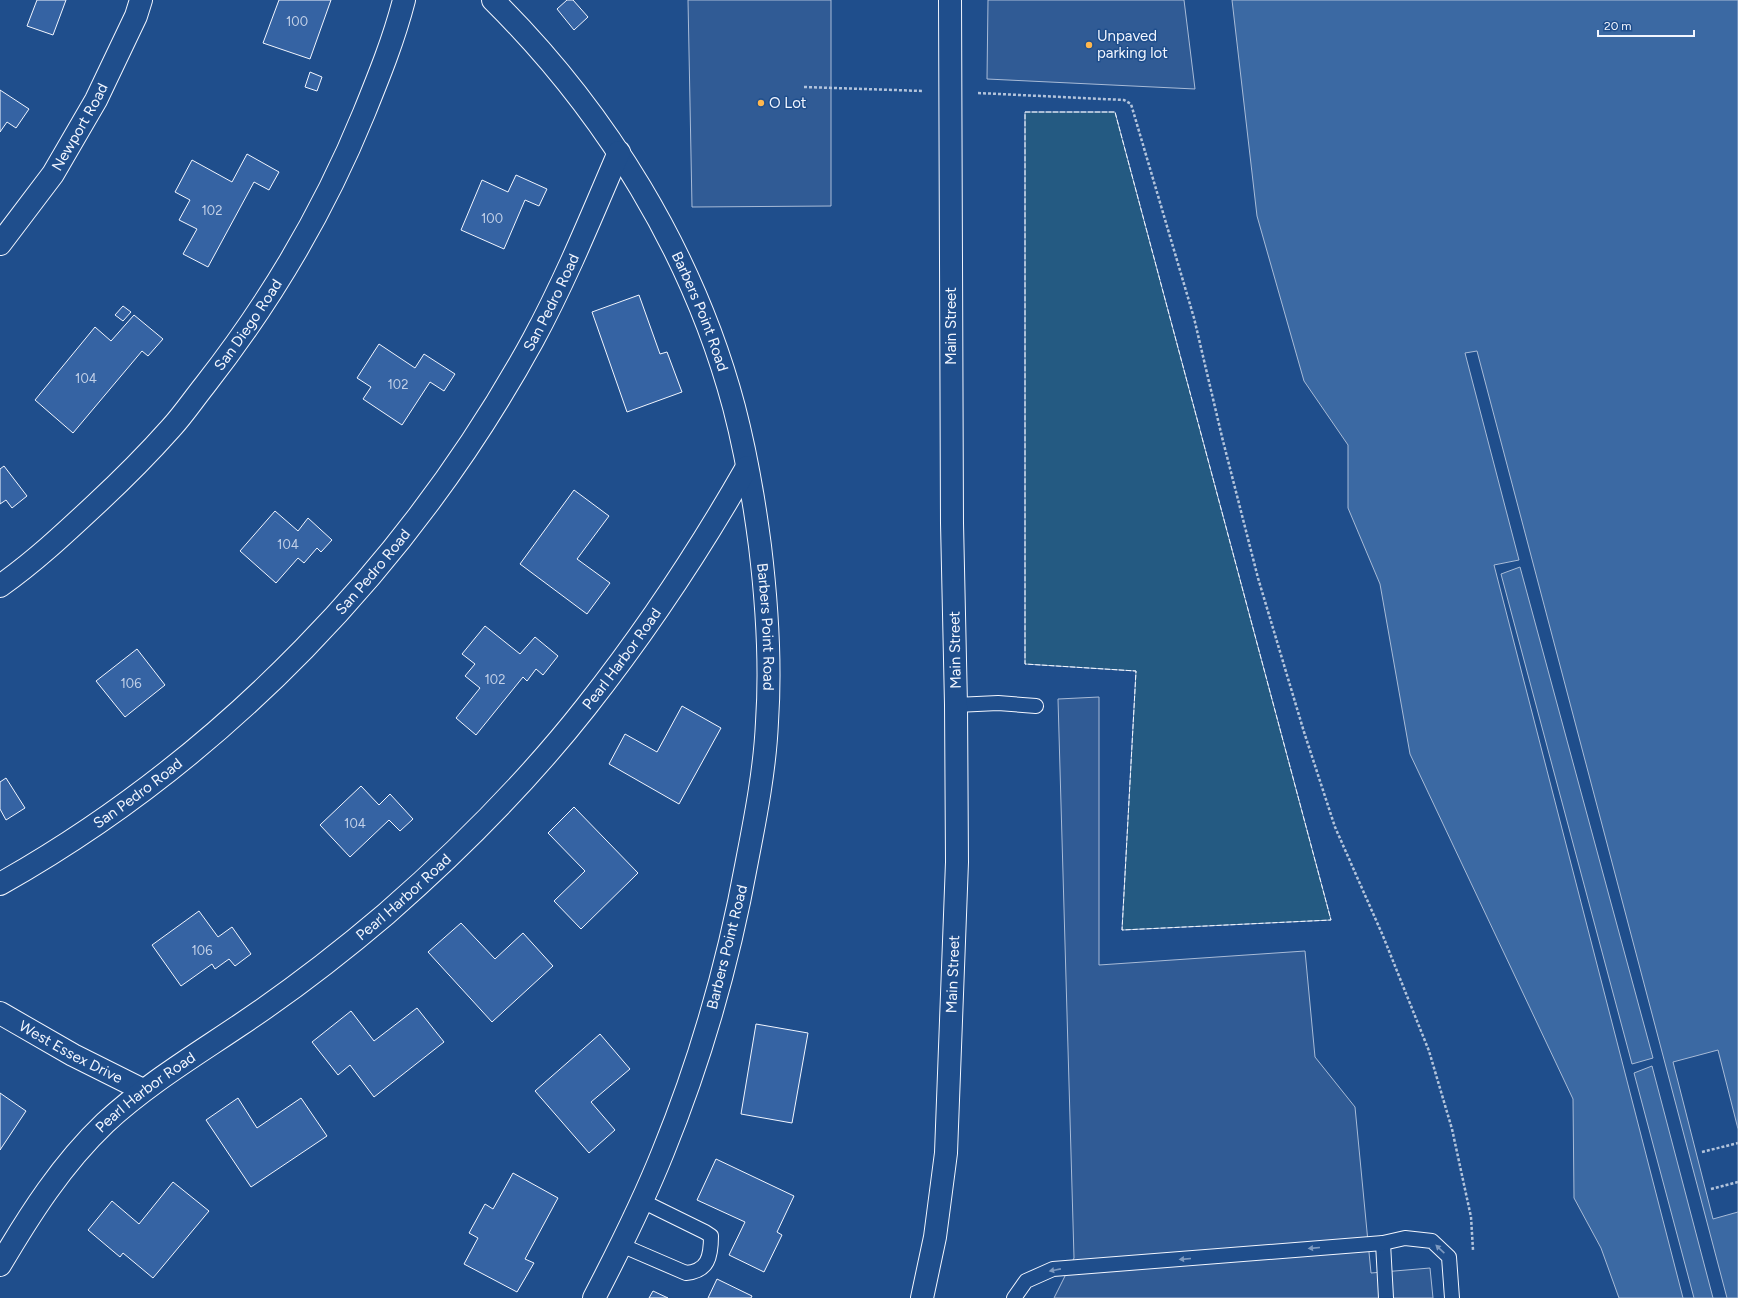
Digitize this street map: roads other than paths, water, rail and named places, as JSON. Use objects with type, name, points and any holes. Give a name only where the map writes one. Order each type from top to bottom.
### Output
[{"type":"street","name":"Newport Road","points":[[0,244],[53,174],[96,100],[136,16],[141,0]]},
{"type":"street","name":"San Diego Road","points":[[0,586],[63,536],[117,485],[172,427],[224,361],[270,295],[315,220],[348,151],[377,83],[404,0]]},
{"type":"street","name":"Barbers Point Road","points":[[493,0],[525,32],[573,90],[619,152],[658,218],[686,274],[712,337],[734,407],[757,524],[764,583],[768,645],[767,722],[758,807],[740,899],[718,987],[692,1072],[664,1151],[642,1201],[594,1298]]},
{"type":"street","name":"Main Street","points":[[922,1298],[935,1237],[946,1153],[957,862],[956,705],[952,515],[950,0]]},
{"type":"street","name":"San Pedro Road","points":[[0,884],[88,830],[147,788],[209,737],[264,689],[314,638],[383,560],[434,496],[482,426],[533,340],[569,267],[619,152]]},
{"type":"street","name":"Pearl Harbor Road","points":[[0,1265],[28,1217],[65,1167],[105,1124],[143,1090],[275,1001],[334,957],[437,868],[540,762],[581,714],[667,597],[708,535],[747,467]]},
{"type":"street","name":"West Essex Drive","points":[[0,1013],[73,1055],[143,1090]]},
{"type":"lane","points":[[956,705],[998,703],[1036,706]]},
{"type":"lane","points":[[621,1245],[686,1273],[695,1272],[703,1268],[709,1255],[711,1236],[642,1201]]},
{"type":"lane","points":[[1014,1298],[1026,1281],[1053,1269],[1383,1243],[1405,1238],[1432,1241],[1449,1257],[1452,1298]]},
{"type":"lane","points":[[1383,1243],[1386,1298]]},
{"type":"place","name":"Unpaved parking lot","points":[[1089,45]]},
{"type":"place","name":"O Lot","points":[[761,103]]}]
